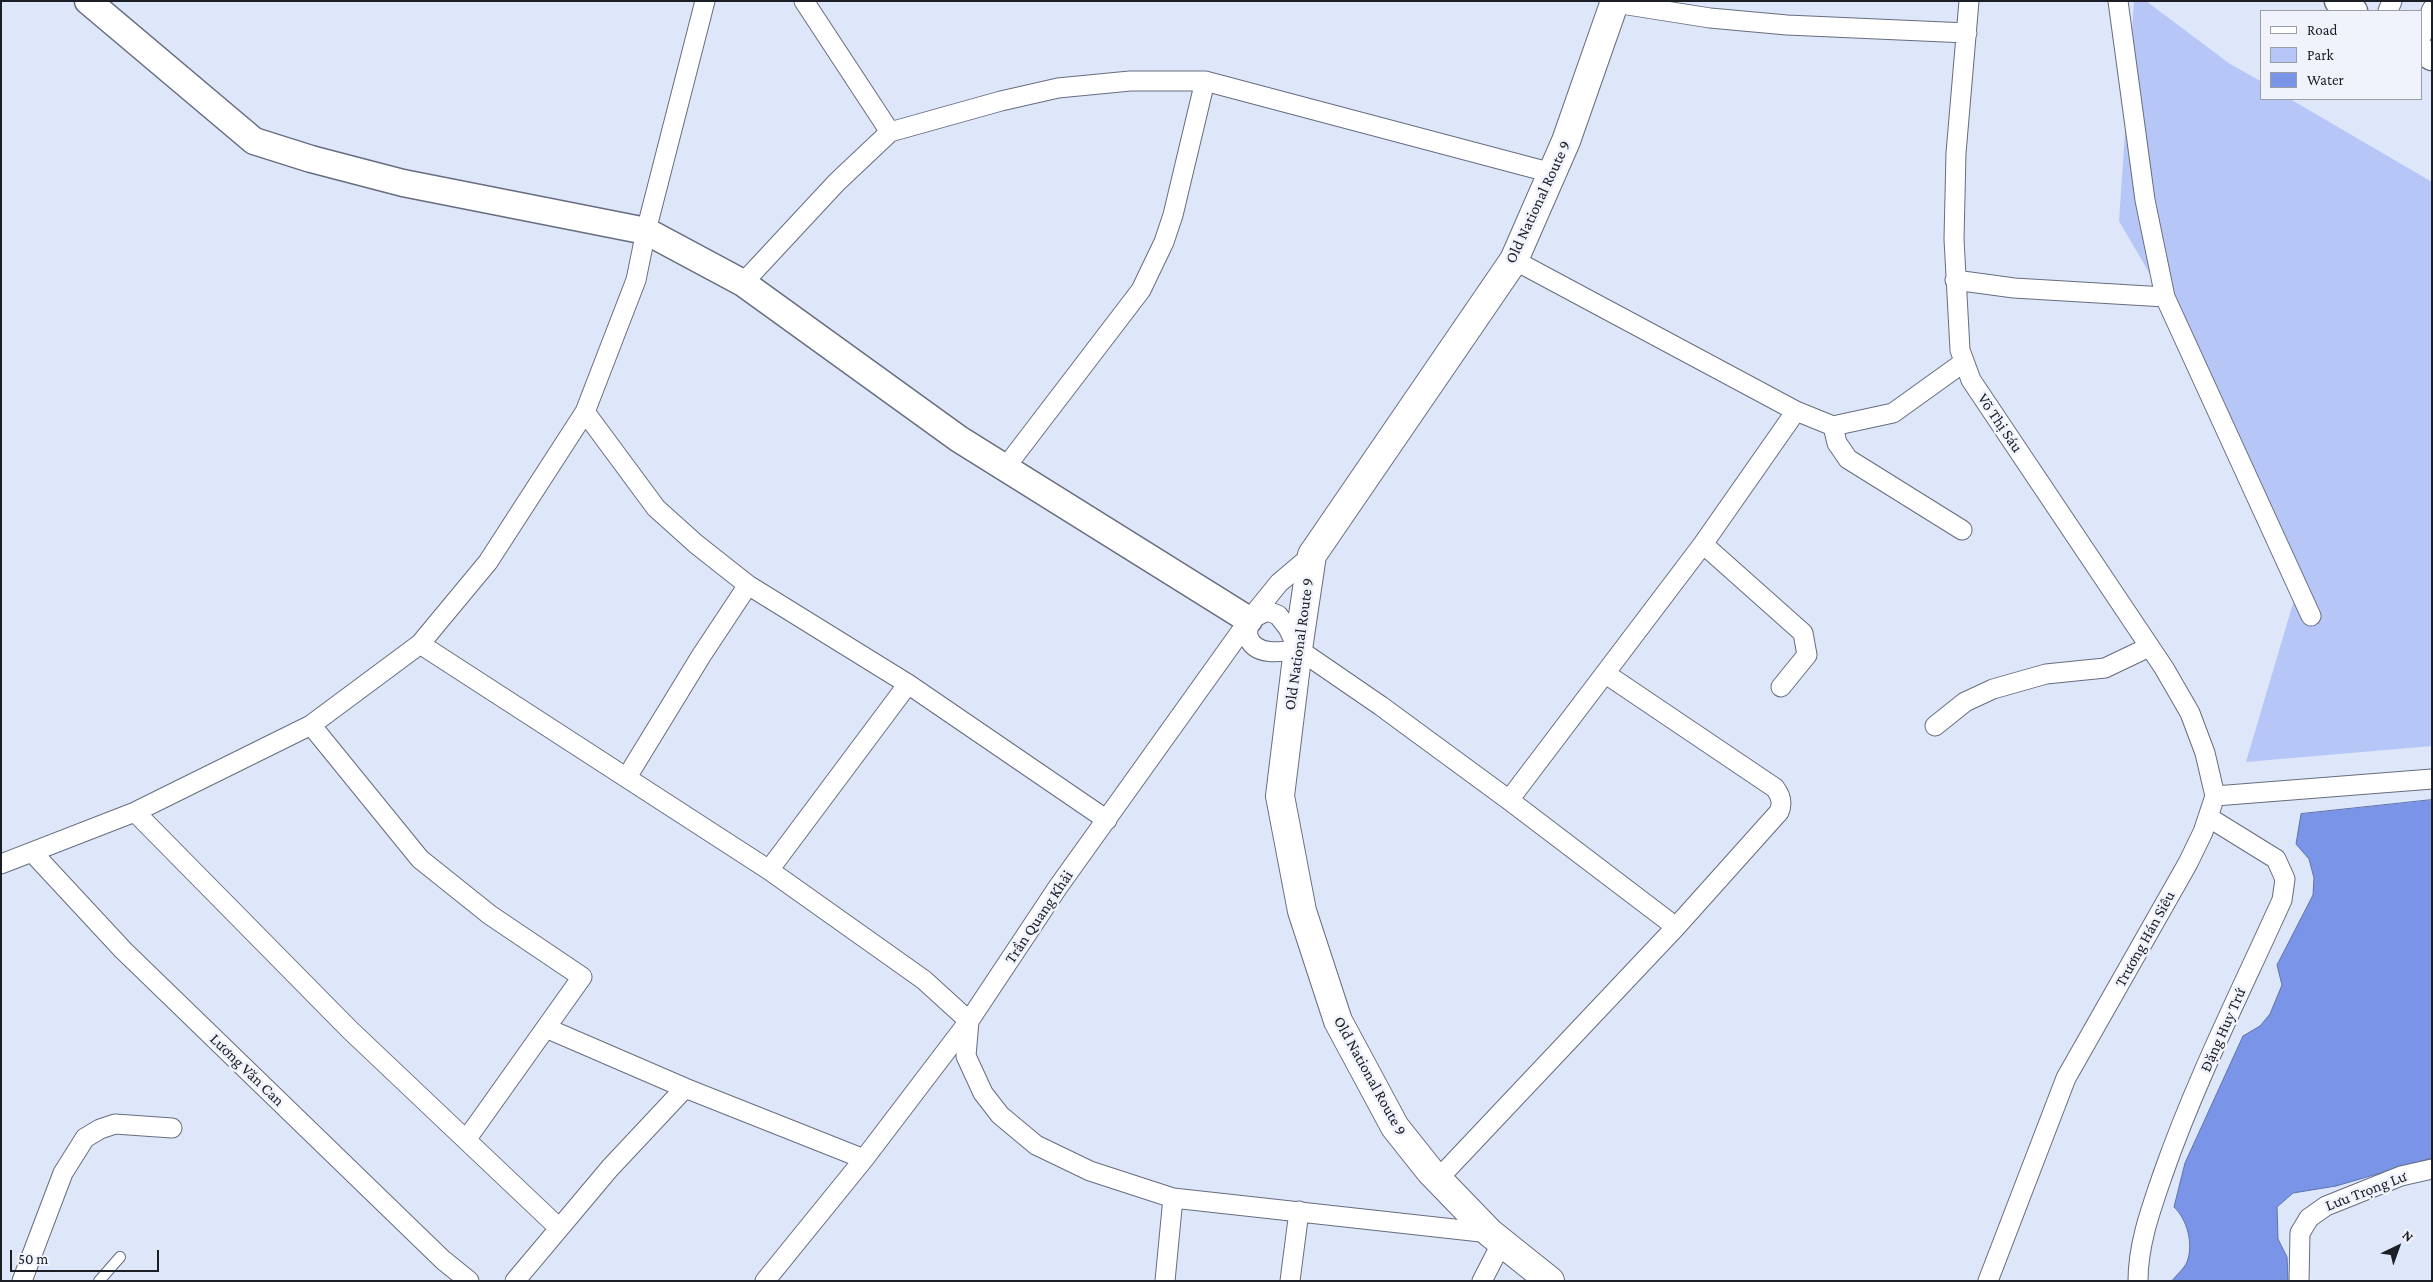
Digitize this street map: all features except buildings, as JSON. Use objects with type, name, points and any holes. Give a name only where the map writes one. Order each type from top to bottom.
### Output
[{"type":"main road","name":"Old National Route 9","points":[[1550,1281],[1495,1238],[1438,1179],[1394,1127],[1338,1021],[1302,911],[1280,796],[1298,649],[1312,555],[1514,260],[1566,142],[1615,2]]},
{"type":"street","points":[[1,864],[135,812],[311,725],[420,644],[488,562],[585,412],[636,280],[646,231],[705,1]]},
{"type":"street","points":[[804,1],[890,132]]},
{"type":"street","name":"Võ Thị Sáu","points":[[1969,1],[1956,153],[1954,239],[1960,350],[1971,380],[2150,647],[2190,713],[2205,753],[2215,796]]},
{"type":"street","points":[[2118,1],[2145,200],[2164,297],[2311,616]]},
{"type":"street","points":[[2338,1],[2352,10]]},
{"type":"street","points":[[1615,2],[1710,18],[1787,25],[1967,33]]},
{"type":"street","points":[[93,3],[254,141],[311,160],[403,182],[646,231],[743,282],[959,439],[1249,620]]},
{"type":"street","points":[[2423,32],[2432,9]]},
{"type":"street","points":[[743,282],[837,182],[890,132],[1001,101],[1058,88],[1130,81],[1205,81],[1552,173]]},
{"type":"street","points":[[1005,468],[1141,290],[1164,242],[1173,215],[1205,81]]},
{"type":"street","points":[[1514,260],[1796,411],[1833,426],[1893,413],[1964,362]]},
{"type":"street","points":[[1955,280],[2014,288],[2164,297]]},
{"type":"street","points":[[1509,800],[1703,544],[1796,411]]},
{"type":"street","points":[[585,412],[656,508],[696,544],[748,585],[908,684],[1107,820]]},
{"type":"street","points":[[1833,426],[1837,443],[1848,459],[1962,530]]},
{"type":"street","points":[[1703,544],[1803,633],[1807,655],[1782,687]]},
{"type":"street","name":"Trần Quang Khải","points":[[765,1281],[864,1160],[969,1021],[1058,887],[1249,620],[1279,583],[1312,555]]},
{"type":"street","points":[[628,777],[701,656],[748,585]]},
{"type":"street","points":[[1249,620],[1267,611],[1278,615],[1288,628],[1298,649],[1381,706],[1509,800],[1676,927]]},
{"type":"street","points":[[1249,620],[1248,636],[1255,647],[1274,653],[1298,649]]},
{"type":"street","points":[[420,644],[769,870],[924,980],[969,1021],[966,1056],[983,1093],[1007,1121],[1036,1145],[1090,1171],[1174,1198],[1299,1211],[1495,1238],[1482,1281]]},
{"type":"street","points":[[1935,726],[1965,702],[1993,690],[2046,674],[2105,668],[2150,647]]},
{"type":"street","points":[[1438,1179],[1676,927],[1780,812],[1782,799],[1776,788],[1606,674]]},
{"type":"street","points":[[769,870],[908,684]]},
{"type":"street","points":[[311,725],[420,859],[490,915],[582,977],[466,1140]]},
{"type":"street","points":[[2215,796],[2432,779]]},
{"type":"street","name":"Trương Hán Siêu","points":[[1988,1281],[2066,1078],[2188,863],[2215,796]]},
{"type":"street","points":[[135,812],[350,1030],[559,1228]]},
{"type":"street","name":"Đặng Huy Trứ","points":[[2138,1281],[2140,1250],[2151,1210],[2180,1124],[2282,900],[2285,879],[2276,859],[2208,817]]},
{"type":"street","name":"Lương Văn Can","points":[[32,852],[130,957],[443,1260],[469,1281]]},
{"type":"street","points":[[546,1028],[685,1088],[864,1160]]},
{"type":"street","points":[[515,1281],[559,1228],[685,1088]]},
{"type":"street","points":[[22,1281],[63,1173],[85,1138],[100,1129],[115,1124],[172,1128]]},
{"type":"street","name":"Lưu Trọng Lư","points":[[2299,1281],[2300,1233],[2303,1226],[2317,1211],[2401,1176],[2432,1169]]},
{"type":"street","points":[[1165,1281],[1174,1198]]},
{"type":"street","points":[[1290,1281],[1299,1211]]},
{"type":"lane","points":[[100,1281],[120,1258]]},
{"type":"green space","points":[[2134,1],[2146,1],[2230,64],[2260,81],[2260,100],[2292,100],[2432,182],[2432,746],[2246,762],[2302,573],[2221,396],[2119,221]]},
{"type":"water","points":[[2432,800],[2432,1158],[2336,1186],[2293,1193],[2277,1207],[2278,1239],[2287,1257],[2288,1281],[2172,1281],[2186,1265],[2190,1248],[2186,1225],[2174,1207],[2185,1163],[2243,1036],[2260,1026],[2270,1014],[2282,985],[2277,965],[2313,895],[2314,878],[2309,859],[2296,844],[2301,814]]}]
